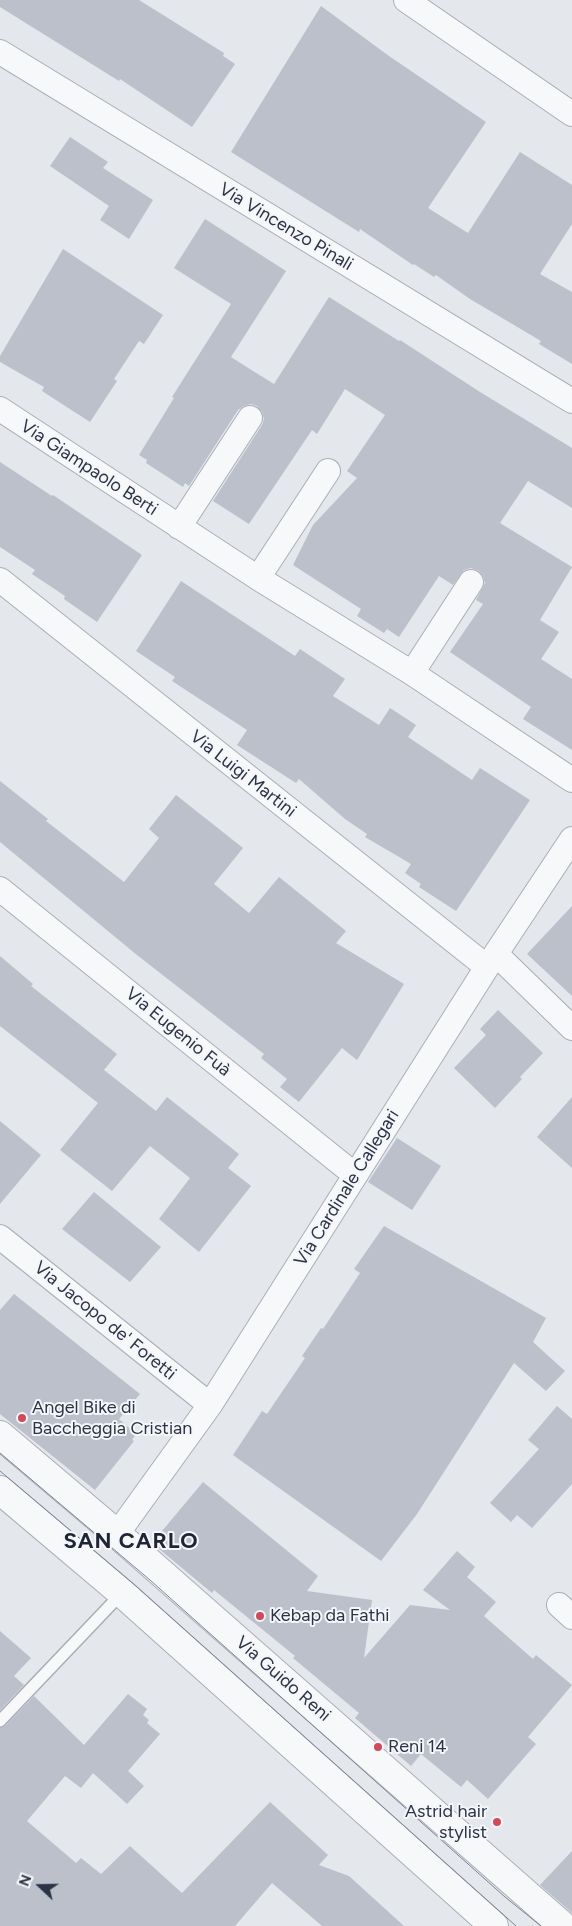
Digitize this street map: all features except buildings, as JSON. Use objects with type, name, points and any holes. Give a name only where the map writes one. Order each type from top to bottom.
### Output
[{"type":"street","points":[[406,0],[572,114]]},
{"type":"street","name":"Via Vincenzo Pinali","points":[[0,52],[572,401]]},
{"type":"street","name":"Via Giampaolo Berti","points":[[0,409],[258,578],[412,673],[572,780]]},
{"type":"street","points":[[179,527],[250,418]]},
{"type":"street","points":[[258,578],[328,471]]},
{"type":"street","name":"Via Luigi Martini","points":[[0,580],[492,961],[572,1028]]},
{"type":"street","points":[[412,673],[470,582]]},
{"type":"street","name":"Via Cardinale Callegari","points":[[117,1534],[210,1405],[355,1175],[572,839]]},
{"type":"street","name":"Via Eugenio Fuà","points":[[0,889],[355,1175]]},
{"type":"street","name":"Via Jacopo de' Foretti","points":[[0,1237],[210,1405]]},
{"type":"street","name":"Via Guido Reni","points":[[0,1436],[117,1534],[563,1926]]},
{"type":"street","points":[[0,1490],[122,1593],[494,1926]]},
{"type":"lane","points":[[0,1721],[122,1593]]},
{"type":"tram line","points":[[0,1453],[150,1580],[505,1897],[541,1926]]},
{"type":"tram line","points":[[0,1471],[137,1587],[516,1926]]},
{"type":"place","name":"Angel Bike di Baccheggia Cristian","points":[[22,1418]]},
{"type":"place","name":"Kebap da Fathi","points":[[260,1616]]},
{"type":"place","name":"Reni 14","points":[[378,1747]]},
{"type":"place","name":"Astrid hair stylist","points":[[497,1822]]},
{"type":"district","name":"SAN CARLO","points":[[131,1542]]}]
